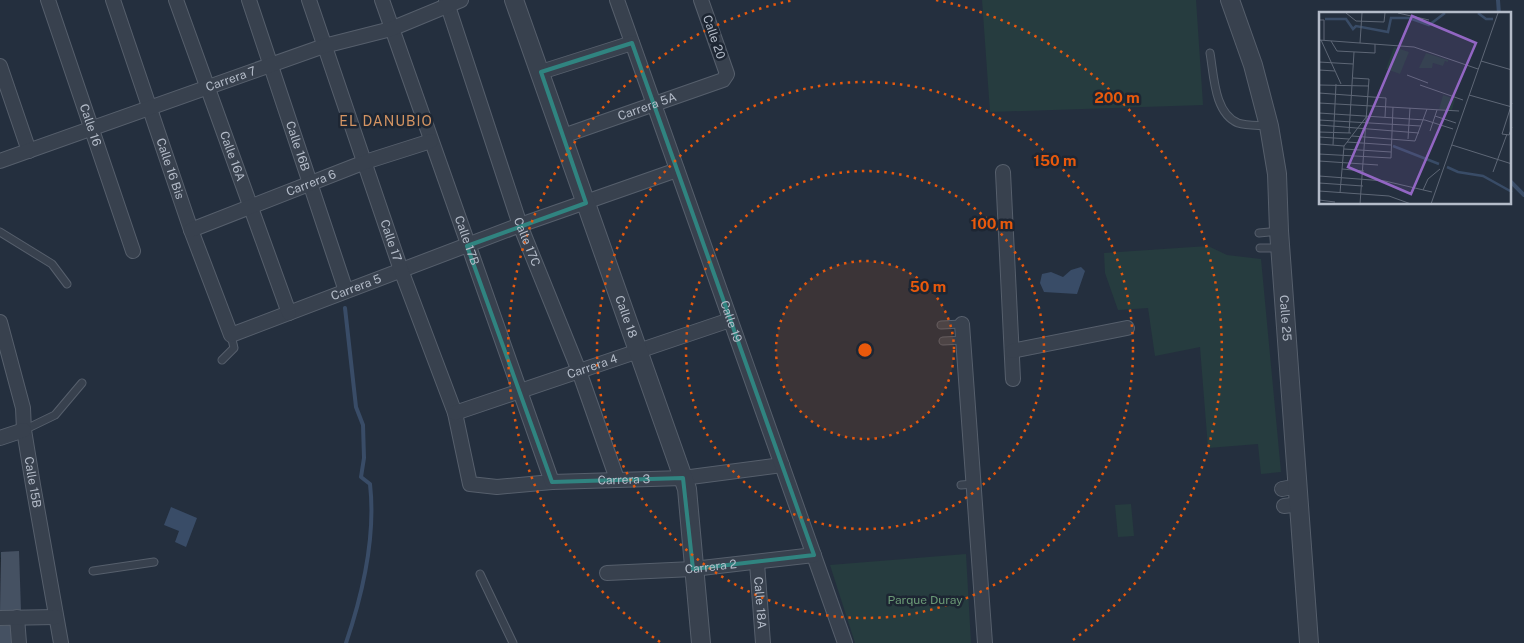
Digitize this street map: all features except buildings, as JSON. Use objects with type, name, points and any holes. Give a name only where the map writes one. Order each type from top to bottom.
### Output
[{"type":"street","name":"Calle 16","points":[[48,0],[90,129],[133,251]]},
{"type":"street","name":"Calle 16 Bis","points":[[113,0],[191,230],[231,335]]},
{"type":"street","name":"Calle 16A","points":[[176,0],[288,313]]},
{"type":"street","name":"Calle 16B","points":[[249,0],[346,291]]},
{"type":"street","name":"Calle 17","points":[[309,0],[401,270],[456,413],[468,481]]},
{"type":"street","name":"Calle 17B","points":[[382,0],[552,482]]},
{"type":"street","name":"Calle 18","points":[[514,0],[687,489],[701,643]]},
{"type":"street","name":"Calle 19","points":[[617,0],[845,643]]},
{"type":"street","name":"Calle 20","points":[[701,0],[727,74]]},
{"type":"street","name":"Calle 25","points":[[1230,0],[1253,65],[1269,126],[1277,174],[1290,487],[1309,643]]},
{"type":"street","name":"Carrera 7","points":[[0,161],[324,46],[391,29],[452,2]]},
{"type":"street","name":"Calle 17C","points":[[452,2],[520,225],[579,371],[616,479]]},
{"type":"street","points":[[541,72],[632,43]]},
{"type":"street","points":[[0,66],[29,151]]},
{"type":"street","name":"Carrera 5A","points":[[563,136],[723,80],[727,74]]},
{"type":"street","name":"Carrera 6","points":[[191,230],[311,185],[365,162],[432,141]]},
{"type":"street","name":"Carrera 5","points":[[231,335],[520,225],[677,170]]},
{"type":"street","points":[[1004,172],[1013,379]]},
{"type":"street","name":"Carrera 4","points":[[456,413],[520,393],[639,350],[730,320]]},
{"type":"street","points":[[962,324],[968,484],[985,643]]},
{"type":"street","points":[[1012,351],[1127,328]]},
{"type":"street","name":"Calle 15B","points":[[1,330],[23,408],[24,430],[61,643]]},
{"type":"street","points":[[0,438],[24,430]]},
{"type":"street","name":"Carrera 3","points":[[468,481],[472,485],[496,487],[552,482],[683,478],[782,465]]},
{"type":"street","name":"Carrera 2","points":[[607,573],[693,569],[814,555]]},
{"type":"street","name":"Calle 18A","points":[[757,563],[763,643]]},
{"type":"street","points":[[16,617],[19,643]]},
{"type":"street","points":[[0,618],[56,617]]},
{"type":"lane","points":[[1210,53],[1218,99],[1229,118],[1239,124],[1269,126]]},
{"type":"lane","points":[[0,232],[52,264],[67,284]]},
{"type":"lane","points":[[1259,233],[1280,240]]},
{"type":"lane","points":[[1260,248],[1280,240]]},
{"type":"lane","points":[[942,325],[962,324]]},
{"type":"lane","points":[[222,360],[234,348],[231,335]]},
{"type":"lane","points":[[943,341],[964,340]]},
{"type":"lane","points":[[24,430],[55,415],[82,383]]},
{"type":"lane","points":[[93,571],[154,562]]},
{"type":"lane","points":[[480,574],[512,643]]},
{"type":"highlighted area","points":[[632,43],[814,555],[693,569],[683,478],[552,482],[467,246],[586,203],[541,72]]},
{"type":"green space","points":[[982,0],[1196,0],[1203,105],[990,112]]},
{"type":"green space","points":[[1208,246],[1227,255],[1261,259],[1281,472],[1261,474],[1258,444],[1208,448],[1200,347],[1155,356],[1148,308],[1118,310],[1105,273],[1104,253]]},
{"type":"green space","points":[[1131,504],[1134,536],[1118,537],[1115,505]]},
{"type":"green space","name":"Parque Duray","points":[[966,554],[971,643],[855,643],[830,565]]},
{"type":"water","points":[[1081,267],[1085,271],[1077,294],[1044,292],[1040,283],[1042,274],[1051,272],[1063,277],[1071,270]]},
{"type":"water","points":[[171,507],[197,518],[186,547],[175,542],[179,531],[164,525]]},
{"type":"waterway","points":[[1498,0],[1499,12]]},
{"type":"waterway","points":[[1512,183],[1524,195]]},
{"type":"waterway","points":[[345,308],[356,407],[363,425],[364,458],[361,477],[370,484],[371,504],[370,544],[367,565],[358,605],[346,643]]},
{"type":"district","name":"EL DANUBIO","points":[[386,121]]}]
